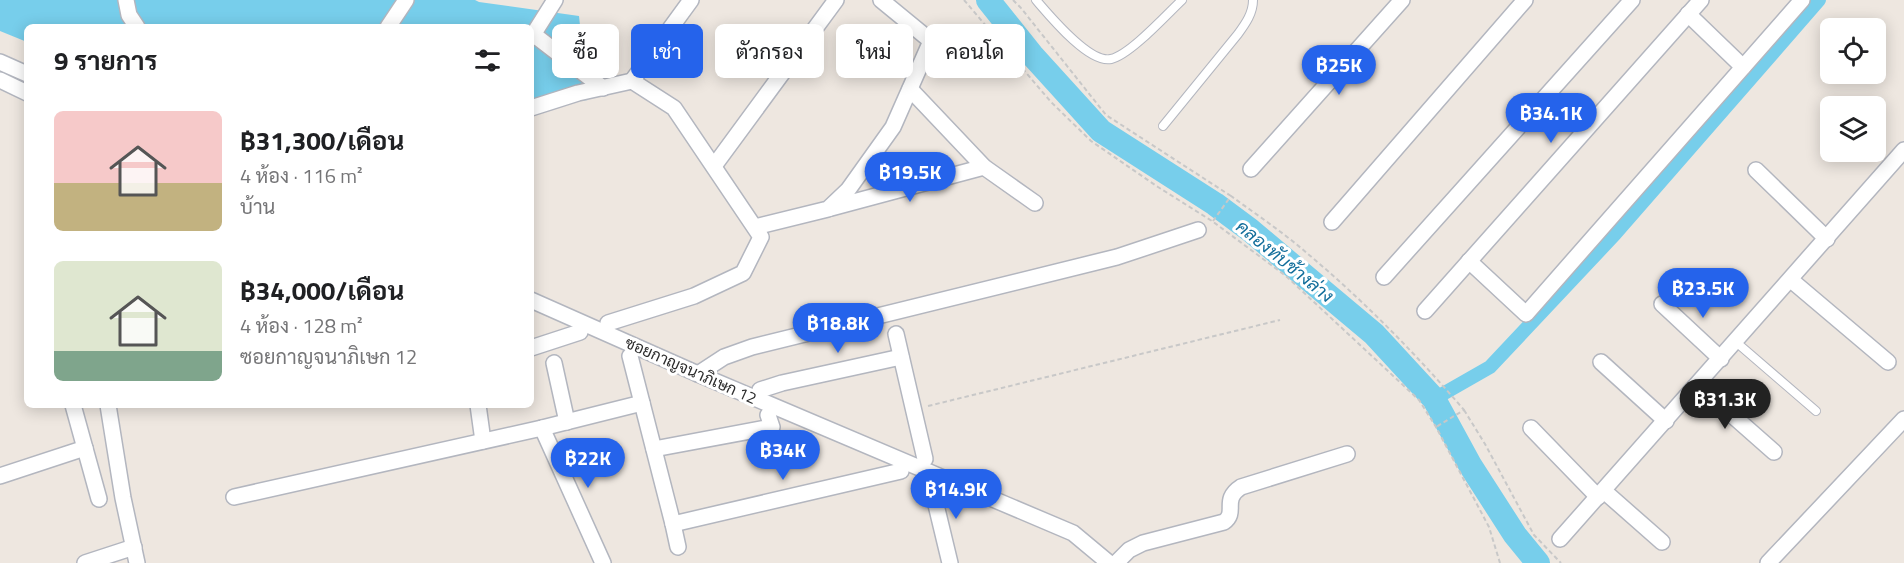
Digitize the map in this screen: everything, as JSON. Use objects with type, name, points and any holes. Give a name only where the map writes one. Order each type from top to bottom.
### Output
[{"type":"street","points":[[126,0],[129,15],[135,24]]},
{"type":"street","points":[[390,24],[406,0]]},
{"type":"street","points":[[534,33],[555,0]]},
{"type":"street","points":[[534,107],[578,93],[632,81],[691,0]]},
{"type":"street","points":[[714,166],[836,0]]},
{"type":"street","points":[[828,208],[848,190],[893,127],[931,41],[881,0]]},
{"type":"street","points":[[1251,169],[1402,0]]},
{"type":"street","points":[[1332,222],[1525,0]]},
{"type":"street","points":[[1384,277],[1632,0]]},
{"type":"street","points":[[1425,311],[1701,0]]},
{"type":"street","points":[[1469,261],[1526,314],[1802,0]]},
{"type":"street","points":[[1688,14],[1743,67]]},
{"type":"street","points":[[534,37],[603,88]]},
{"type":"street","points":[[0,62],[24,73]]},
{"type":"street","points":[[0,80],[24,92]]},
{"type":"street","points":[[608,323],[694,296],[743,273],[760,237],[674,108],[632,81]]},
{"type":"street","points":[[910,89],[984,166],[1035,203]]},
{"type":"street","points":[[1560,539],[1904,150]]},
{"type":"street","points":[[755,228],[984,166]]},
{"type":"street","points":[[1756,170],[1827,239]]},
{"type":"street","points":[[698,374],[724,357],[752,347],[1117,257],[1198,230]]},
{"type":"street","points":[[1791,280],[1888,362]]},
{"type":"street","name":"ซอยกาญจนาภิเษก 12","points":[[534,301],[698,374],[1073,533],[1109,563]]},
{"type":"street","points":[[1662,304],[1721,359]]},
{"type":"street","points":[[534,347],[580,332]]},
{"type":"street","points":[[896,334],[926,463]]},
{"type":"street","points":[[630,356],[678,547]]},
{"type":"street","points":[[760,390],[782,383],[901,357]]},
{"type":"street","points":[[1601,362],[1666,421]]},
{"type":"street","points":[[554,363],[567,422]]},
{"type":"street","points":[[1698,385],[1774,452]]},
{"type":"street","points":[[234,497],[542,428],[642,403]]},
{"type":"street","points":[[74,408],[99,499]]},
{"type":"street","points":[[108,408],[123,498],[137,563]]},
{"type":"street","points":[[478,408],[483,441]]},
{"type":"street","points":[[654,449],[772,427],[768,415]]},
{"type":"street","points":[[1768,563],[1904,419]]},
{"type":"street","points":[[542,428],[603,563]]},
{"type":"street","points":[[1531,428],[1601,494],[1662,542]]},
{"type":"street","points":[[0,476],[85,448]]},
{"type":"street","points":[[1116,563],[1129,550],[1143,543],[1224,522],[1230,514],[1229,501],[1232,493],[1241,487],[1347,453]]},
{"type":"street","points":[[673,524],[901,471]]},
{"type":"street","points":[[931,484],[950,563]]},
{"type":"street","points":[[85,563],[134,547]]},
{"type":"lane","points":[[1036,0],[1061,30],[1097,58],[1110,60],[1127,51],[1182,0]]},
{"type":"lane","points":[[1163,126],[1238,34],[1248,20],[1253,0]]},
{"type":"lane","points":[[1736,342],[1816,411]]},
{"type":"path","points":[[964,0],[1051,102],[1091,141],[1158,188],[1212,221],[1286,276],[1419,400],[1436,427],[1489,527],[1500,563]]},
{"type":"path","points":[[1013,0],[1106,115],[1231,196],[1307,253],[1379,318],[1425,365],[1464,410],[1534,535],[1561,563]]},
{"type":"path","points":[[1212,221],[1231,196]]},
{"type":"path","points":[[913,409],[1280,320]]},
{"type":"path","points":[[1436,427],[1464,410]]},
{"type":"water","points":[[0,0],[475,0],[579,16],[580,24],[552,24],[552,78],[586,78],[588,100],[539,104],[534,107],[534,24],[24,24],[24,41],[0,31]]},
{"type":"waterway","name":"คลองทับช้างล่าง","points":[[988,0],[1032,55],[1101,131],[1215,204],[1250,230],[1374,334],[1434,399],[1470,465],[1515,535],[1538,563]]},
{"type":"waterway","points":[[1434,399],[1490,367],[1615,234],[1819,0]]}]
